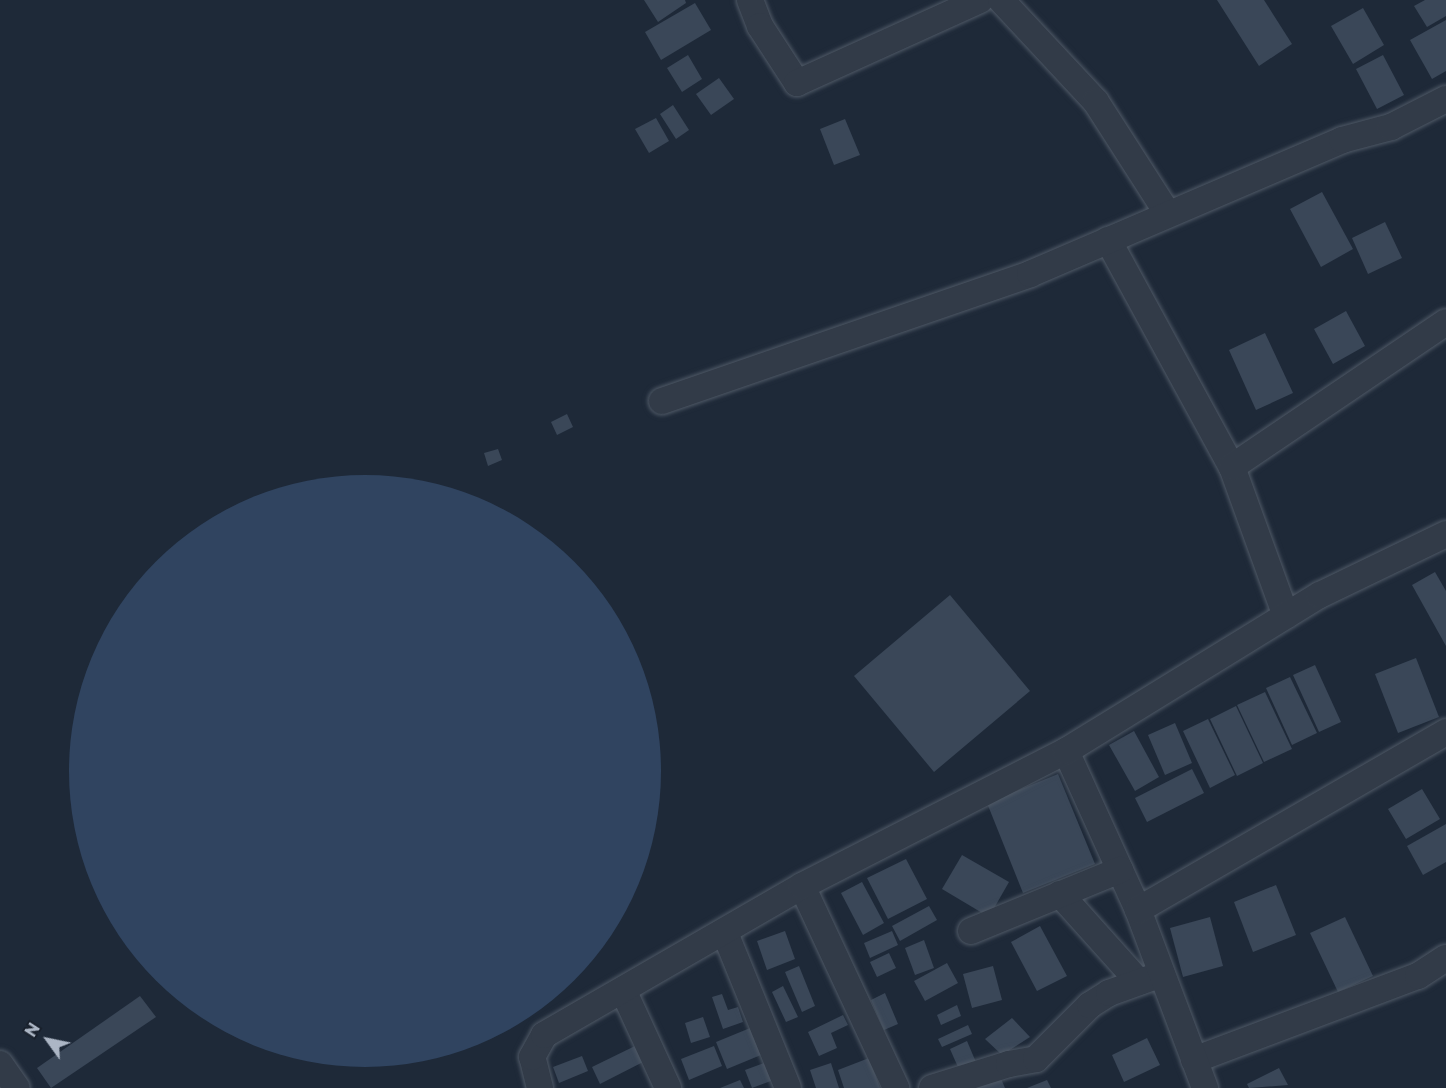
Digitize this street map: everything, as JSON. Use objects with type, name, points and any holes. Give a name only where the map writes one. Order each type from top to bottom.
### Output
[{"type":"street","points":[[750,0],[760,26],[797,83],[980,0]]},
{"type":"street","points":[[1001,0],[1096,102],[1168,214]]},
{"type":"street","points":[[662,401],[1030,274],[1342,140],[1391,127],[1446,99]]},
{"type":"street","points":[[1108,240],[1232,467],[1287,616]]},
{"type":"street","points":[[1232,467],[1446,322]]},
{"type":"street","points":[[540,1088],[532,1057],[544,1035],[725,933],[801,886],[1066,750],[1320,595],[1446,534]]},
{"type":"street","points":[[1138,910],[1446,732]]},
{"type":"street","points":[[1066,750],[1138,910],[1151,978],[1194,1060],[1204,1088]]},
{"type":"street","points":[[971,931],[1120,870]]},
{"type":"street","points":[[801,886],[896,1088]]},
{"type":"street","points":[[1060,894],[1151,978]]},
{"type":"street","points":[[725,933],[788,1088]]},
{"type":"street","points":[[1194,1060],[1418,976],[1446,958]]},
{"type":"street","points":[[932,1088],[1009,1064],[1036,1059],[1090,1005],[1109,993],[1151,978]]},
{"type":"street","points":[[623,990],[668,1088]]},
{"type":"street","points":[[0,1064],[17,1088]]},
{"type":"water","points":[[365,475],[423,481],[478,498],[529,525],[574,562],[611,607],[638,658],[655,713],[661,771],[655,829],[638,884],[611,935],[574,980],[529,1017],[478,1044],[423,1061],[365,1067],[307,1061],[252,1044],[201,1017],[156,980],[119,935],[92,884],[75,829],[69,771],[75,713],[92,658],[119,607],[156,562],[201,525],[252,498],[307,481]]},
{"type":"building","points":[[644,0],[685,0],[686,3],[658,22]]},
{"type":"building","points":[[1217,0],[1264,0],[1292,44],[1259,66]]},
{"type":"building","points":[[1425,0],[1446,0],[1446,16],[1427,27],[1414,6]]},
{"type":"building","points":[[695,3],[711,30],[661,60],[645,32]]},
{"type":"building","points":[[1363,8],[1384,45],[1353,64],[1331,26]]},
{"type":"building","points":[[1446,20],[1446,71],[1432,79],[1410,40]]},
{"type":"building","points":[[688,55],[702,79],[682,92],[667,68]]},
{"type":"building","points":[[1383,55],[1404,95],[1377,109],[1356,69]]},
{"type":"building","points":[[719,78],[734,99],[711,115],[696,94]]},
{"type":"building","points":[[673,105],[689,130],[676,139],[660,114]]},
{"type":"building","points":[[656,118],[669,141],[649,153],[635,129]]},
{"type":"building","points":[[845,119],[860,155],[834,165],[820,129]]},
{"type":"building","points":[[1322,192],[1353,249],[1321,267],[1290,209]]},
{"type":"building","points":[[1385,222],[1402,258],[1368,274],[1352,238]]},
{"type":"building","points":[[1346,311],[1365,346],[1333,364],[1314,329]]},
{"type":"building","points":[[1265,333],[1293,393],[1256,410],[1229,350]]},
{"type":"building","points":[[567,414],[573,427],[557,435],[551,422]]},
{"type":"building","points":[[498,449],[502,460],[488,466],[484,453]]},
{"type":"building","points":[[1435,572],[1446,591],[1446,646],[1412,585]]},
{"type":"building","points":[[950,595],[1030,691],[934,772],[854,676]]},
{"type":"building","points":[[1416,658],[1439,717],[1398,733],[1375,674]]},
{"type":"building","points":[[1315,665],[1341,722],[1319,732],[1293,675]]},
{"type":"building","points":[[1290,677],[1317,733],[1292,745],[1266,688]]},
{"type":"building","points":[[1265,692],[1292,749],[1264,762],[1237,705]]},
{"type":"building","points":[[1236,706],[1263,763],[1237,776],[1210,719]]},
{"type":"building","points":[[1208,719],[1235,775],[1210,788],[1183,731]]},
{"type":"building","points":[[1175,723],[1192,763],[1165,775],[1148,735]]},
{"type":"building","points":[[1134,731],[1159,777],[1135,791],[1109,745]]},
{"type":"building","points":[[1192,769],[1204,793],[1147,822],[1135,798]]},
{"type":"building","points":[[1058,774],[1095,864],[1023,893],[987,803]]},
{"type":"building","points":[[1422,789],[1440,819],[1406,839],[1388,809]]},
{"type":"building","points":[[1446,824],[1446,862],[1423,875],[1407,846]]},
{"type":"building","points":[[962,855],[1009,882],[989,917],[942,889]]},
{"type":"building","points":[[906,859],[927,899],[888,919],[867,878]]},
{"type":"building","points":[[862,882],[884,923],[863,935],[841,893]]},
{"type":"building","points":[[1276,885],[1296,935],[1253,952],[1234,902]]},
{"type":"building","points":[[929,906],[937,920],[900,941],[892,926]]},
{"type":"building","points":[[1210,917],[1223,966],[1183,977],[1170,928]]},
{"type":"building","points":[[1345,917],[1373,976],[1338,992],[1310,933]]},
{"type":"building","points":[[1040,926],[1067,976],[1037,991],[1011,942]]},
{"type":"building","points":[[785,931],[795,959],[767,970],[757,941]]},
{"type":"building","points":[[892,931],[898,945],[870,958],[864,943]]},
{"type":"building","points":[[924,940],[934,968],[915,975],[905,948]]},
{"type":"building","points":[[889,953],[896,968],[877,977],[870,962]]},
{"type":"building","points":[[947,963],[958,983],[925,1001],[914,981]]},
{"type":"building","points":[[799,966],[815,1006],[802,1012],[785,972]]},
{"type":"building","points":[[993,966],[1002,1000],[972,1008],[963,974]]},
{"type":"building","points":[[783,986],[798,1017],[786,1022],[772,992]]},
{"type":"building","points":[[885,993],[898,1024],[884,1030],[871,1000]]},
{"type":"building","points":[[722,994],[728,1010],[738,1007],[743,1022],[723,1029],[712,997]]},
{"type":"building","points":[[140,996],[156,1017],[51,1088],[37,1068]]},
{"type":"building","points":[[957,1005],[961,1016],[941,1025],[937,1015]]},
{"type":"building","points":[[843,1015],[848,1025],[831,1033],[837,1048],[819,1056],[808,1032]]},
{"type":"building","points":[[703,1017],[710,1037],[691,1043],[685,1023]]},
{"type":"building","points":[[1012,1018],[1030,1037],[1002,1055],[985,1039]]},
{"type":"building","points":[[968,1025],[972,1034],[942,1047],[938,1039]]},
{"type":"building","points":[[755,1026],[766,1053],[727,1069],[716,1042]]},
{"type":"building","points":[[1147,1038],[1160,1065],[1124,1082],[1112,1055]]},
{"type":"building","points":[[967,1041],[978,1067],[961,1074],[950,1049]]},
{"type":"building","points":[[637,1045],[645,1061],[600,1084],[592,1067]]},
{"type":"building","points":[[714,1046],[722,1066],[689,1080],[681,1059]]},
{"type":"building","points":[[582,1056],[588,1071],[559,1083],[553,1067]]},
{"type":"building","points":[[869,1058],[880,1088],[844,1088],[838,1070]]},
{"type":"building","points":[[772,1060],[779,1078],[752,1088],[745,1070]]},
{"type":"building","points":[[831,1063],[839,1088],[816,1088],[810,1070]]},
{"type":"building","points":[[1279,1068],[1288,1085],[1249,1088],[1247,1084]]},
{"type":"building","points":[[999,1074],[1005,1088],[968,1088]]},
{"type":"building","points":[[740,1080],[744,1088],[720,1088]]},
{"type":"building","points":[[1047,1080],[1051,1088],[1027,1088]]}]
